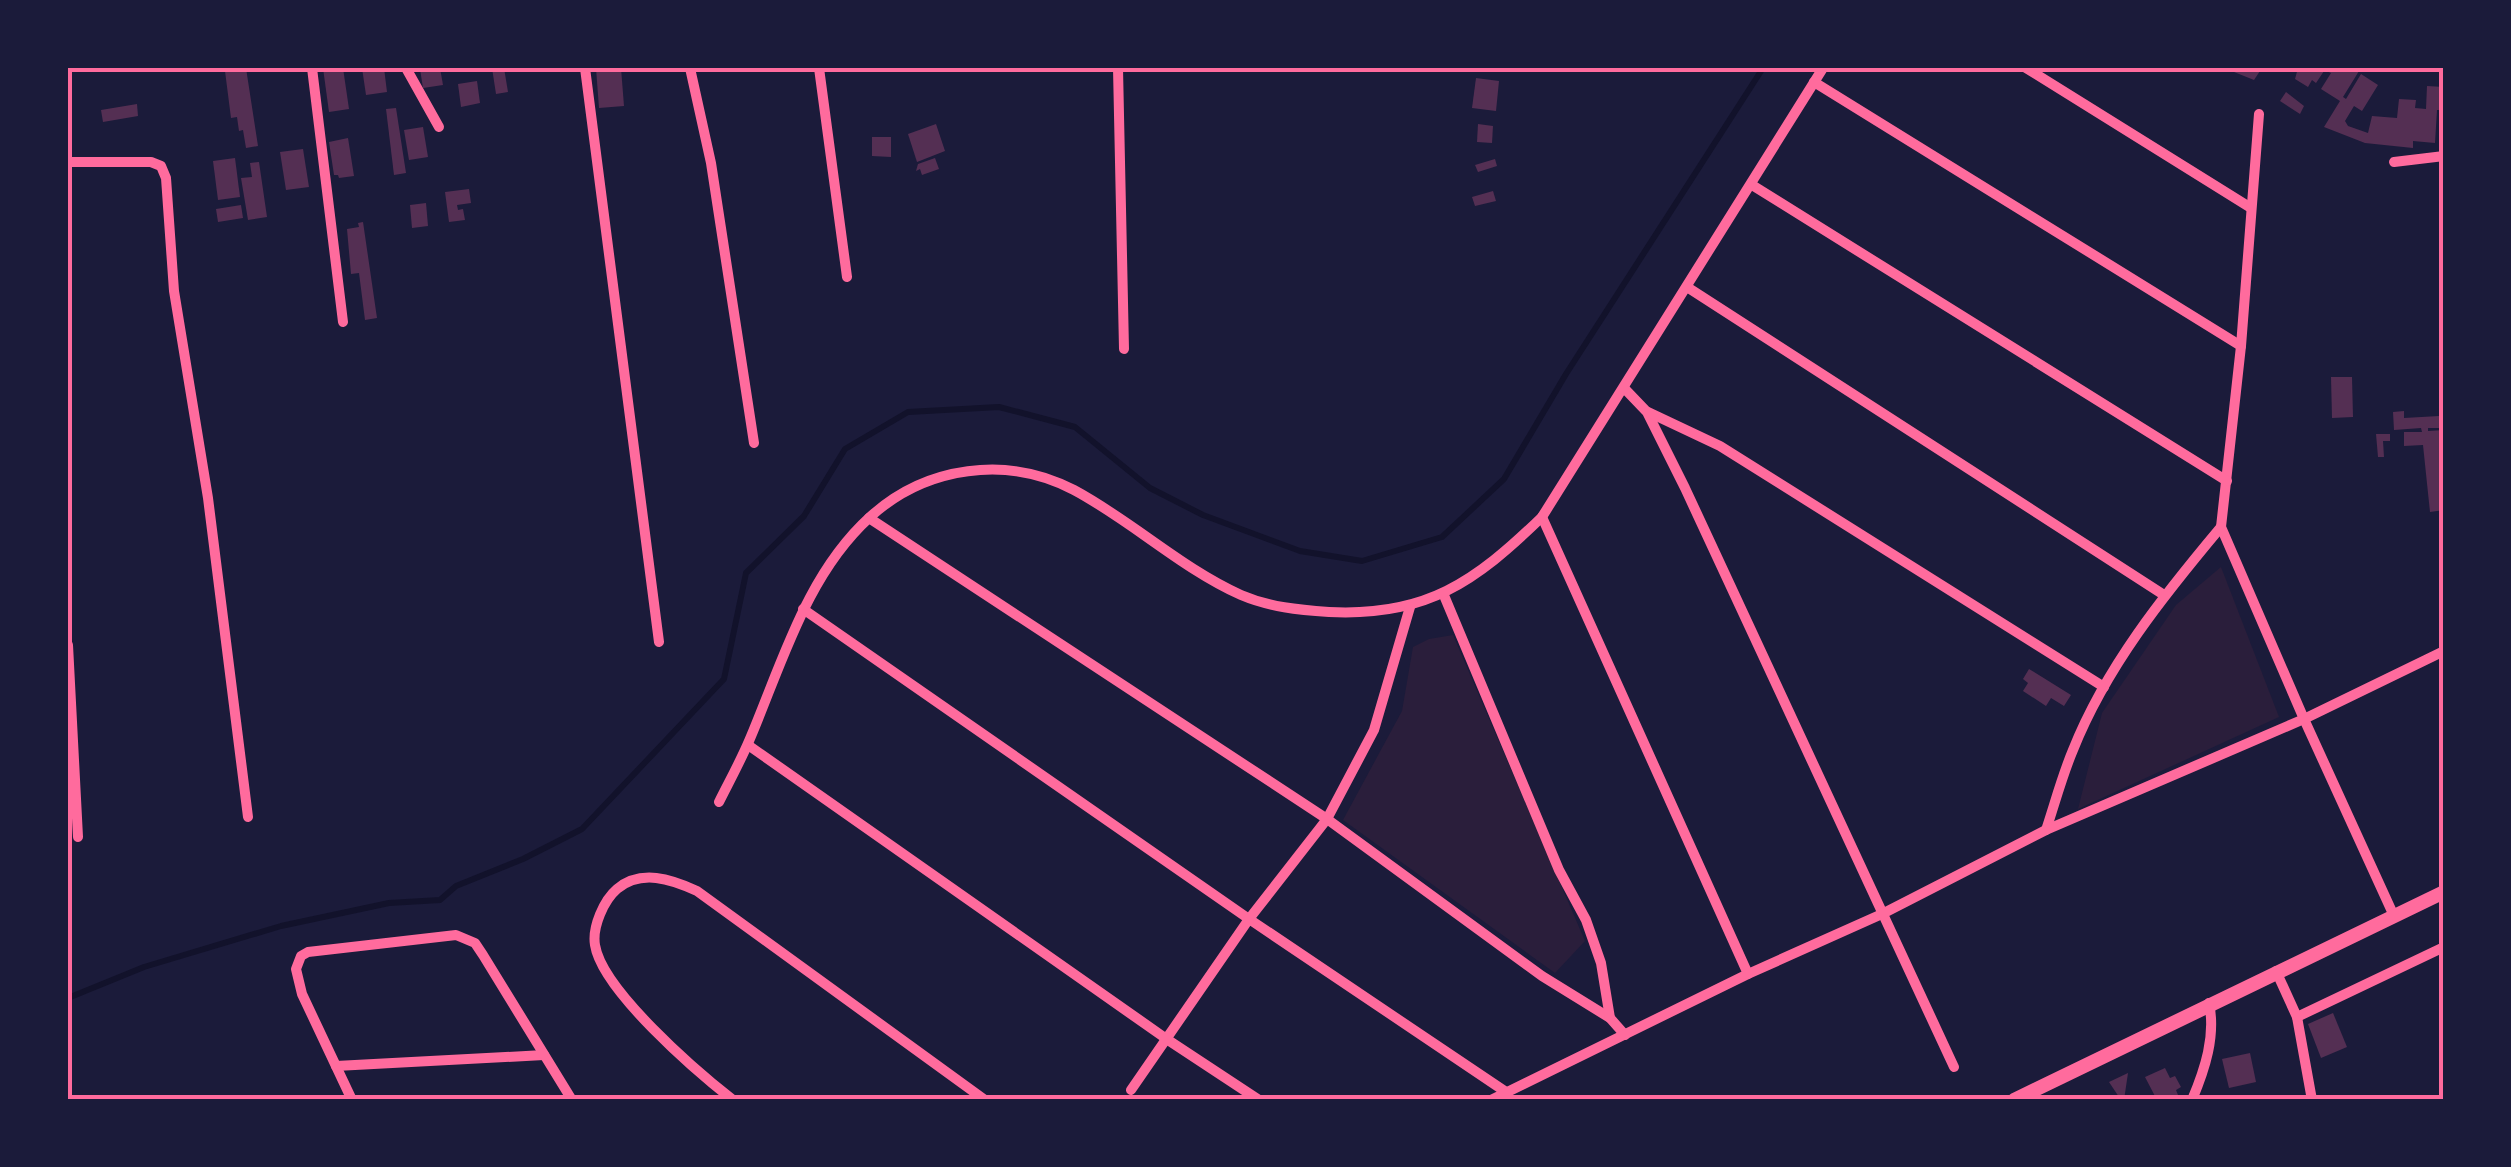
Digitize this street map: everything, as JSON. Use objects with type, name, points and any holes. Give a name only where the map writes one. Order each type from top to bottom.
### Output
[{"type":"street","points":[[312,68],[343,322]]},
{"type":"street","points":[[406,68],[440,127]]},
{"type":"street","points":[[584,68],[659,642]]},
{"type":"street","points":[[690,68],[711,163],[754,442]]},
{"type":"street","points":[[819,68],[847,277]]},
{"type":"street","points":[[1118,68],[1124,349]]},
{"type":"street","points":[[719,802],[748,745],[803,609],[837,556],[869,518],[907,489],[952,472],[994,468],[1028,474],[1072,489],[1242,595],[1291,610],[1354,613],[1410,607],[1444,594],[1506,552],[1542,517],[1823,68]]},
{"type":"street","points":[[2026,68],[2251,208]]},
{"type":"street","points":[[1814,82],[2241,346]]},
{"type":"street","points":[[2259,114],[2241,346],[2221,527],[2394,916]]},
{"type":"street","points":[[2394,162],[2444,156]]},
{"type":"street","points":[[68,162],[152,162],[160,166],[166,178],[174,292],[208,498],[248,817]]},
{"type":"street","points":[[1752,185],[2227,481]]},
{"type":"street","points":[[1687,287],[2164,595]]},
{"type":"street","points":[[1624,388],[1647,412],[1954,1067]]},
{"type":"street","points":[[1647,412],[1720,446],[2104,686]]},
{"type":"street","points":[[1542,517],[1748,974]]},
{"type":"street","points":[[869,518],[1327,819],[1542,976],[1610,1018],[1625,1034]]},
{"type":"street","points":[[2046,830],[2073,749],[2104,686],[2164,595],[2221,527]]},
{"type":"street","points":[[1444,594],[1559,870],[1586,920],[1602,963],[1610,1018]]},
{"type":"street","points":[[1132,1090],[1249,919],[1327,819],[1374,730],[1410,607]]},
{"type":"street","points":[[803,609],[1506,1092]]},
{"type":"street","points":[[68,645],[78,837]]},
{"type":"street","points":[[1491,1100],[1748,974],[1882,914],[2046,830],[2304,719],[2444,652]]},
{"type":"street","points":[[748,745],[1168,1040],[1260,1100]]},
{"type":"street","points":[[734,1100],[658,1032],[620,992],[601,964],[595,946],[595,926],[612,893],[630,880],[655,877],[697,891],[984,1100]]},
{"type":"street","points":[[2014,1100],[2444,892]]},
{"type":"street","points":[[352,1100],[302,994],[296,968],[301,956],[308,952],[456,935],[475,944],[484,955],[572,1100]]},
{"type":"street","points":[[2298,1017],[2444,947]]},
{"type":"street","points":[[2276,971],[2298,1017],[2312,1100]]},
{"type":"street","points":[[2192,1100],[2208,1052],[2213,1021],[2209,1003]]},
{"type":"street","points":[[336,1066],[544,1055]]},
{"type":"shaded area","points":[[2221,567],[2279,717],[2078,809],[2102,713],[2176,605]]},
{"type":"shaded area","points":[[1453,635],[1585,941],[1555,973],[1343,820],[1402,711],[1413,647],[1429,639]]},
{"type":"building","points":[[246,68],[258,146],[246,148],[237,117],[231,118],[225,71]]},
{"type":"building","points":[[323,68],[343,68],[349,109],[329,112]]},
{"type":"building","points":[[362,68],[384,68],[387,92],[366,95]]},
{"type":"building","points":[[440,68],[443,85],[423,88],[420,69]]},
{"type":"building","points":[[492,68],[504,68],[508,92],[496,94]]},
{"type":"building","points":[[596,68],[621,68],[624,106],[599,108]]},
{"type":"building","points":[[2236,68],[2262,68],[2254,80],[2234,72]]},
{"type":"building","points":[[2298,68],[2326,68],[2316,83],[2312,80],[2308,87],[2295,79]]},
{"type":"building","points":[[2329,68],[2359,71],[2343,97],[2346,99],[2361,74],[2378,85],[2362,111],[2354,106],[2345,121],[2348,126],[2368,133],[2372,116],[2397,118],[2399,99],[2416,100],[2415,108],[2426,109],[2427,86],[2444,87],[2444,110],[2437,110],[2435,143],[2413,141],[2413,148],[2365,143],[2324,127],[2340,101],[2321,89],[2331,73]]},
{"type":"building","points":[[1476,78],[1499,81],[1496,111],[1472,108]]},
{"type":"building","points":[[477,81],[480,103],[461,107],[458,84]]},
{"type":"building","points":[[2286,92],[2304,106],[2300,114],[2280,101]]},
{"type":"building","points":[[137,104],[138,116],[103,122],[101,110]]},
{"type":"building","points":[[396,108],[406,173],[394,175],[386,109]]},
{"type":"building","points":[[936,124],[945,151],[917,162],[908,134]]},
{"type":"building","points":[[1478,124],[1493,126],[1492,143],[1477,142]]},
{"type":"building","points":[[423,127],[428,157],[409,160],[404,130]]},
{"type":"building","points":[[872,137],[891,137],[891,157],[872,156]]},
{"type":"building","points":[[348,138],[354,176],[339,178],[334,175],[329,142]]},
{"type":"building","points":[[303,149],[309,187],[286,190],[280,152]]},
{"type":"building","points":[[235,158],[240,197],[218,200],[213,161]]},
{"type":"building","points":[[935,158],[939,169],[922,175],[920,169],[916,171],[918,164]]},
{"type":"building","points":[[1495,159],[1497,166],[1478,172],[1475,165]]},
{"type":"building","points":[[259,162],[267,217],[248,220],[241,178],[252,177],[250,163]]},
{"type":"building","points":[[469,189],[471,203],[457,205],[458,210],[463,209],[465,220],[449,222],[445,192]]},
{"type":"building","points":[[1493,191],[1496,201],[1475,206],[1472,197]]},
{"type":"building","points":[[426,203],[428,226],[412,228],[410,205]]},
{"type":"building","points":[[241,205],[243,218],[218,222],[216,209]]},
{"type":"building","points":[[363,222],[377,318],[365,320],[359,273],[351,274],[347,229]]},
{"type":"building","points":[[2331,377],[2352,377],[2353,417],[2332,418]]},
{"type":"building","points":[[2404,411],[2404,418],[2439,416],[2439,428],[2428,431],[2444,430],[2444,510],[2430,512],[2423,445],[2404,446],[2404,432],[2422,432],[2421,428],[2394,430],[2393,412]]},
{"type":"building","points":[[2376,434],[2390,434],[2390,441],[2383,441],[2384,457],[2378,457]]},
{"type":"building","points":[[2029,669],[2071,695],[2064,706],[2051,698],[2046,706],[2023,691],[2028,683],[2023,679]]},
{"type":"building","points":[[2333,1013],[2347,1047],[2321,1058],[2308,1024]]},
{"type":"building","points":[[2250,1053],[2256,1082],[2229,1088],[2222,1059]]},
{"type":"building","points":[[2165,1068],[2181,1087],[2176,1090],[2180,1100],[2157,1100],[2145,1077]]},
{"type":"building","points":[[2128,1073],[2124,1100],[2121,1100],[2109,1082]]},
{"type":"waterway","points":[[68,998],[144,967],[281,926],[389,903],[440,900],[456,886],[523,859],[582,829],[724,679],[746,573],[804,516],[845,449],[908,412],[999,407],[1075,427],[1150,488],[1203,515],[1300,551],[1362,561],[1442,537],[1504,479],[1566,374],[1763,68]]}]
